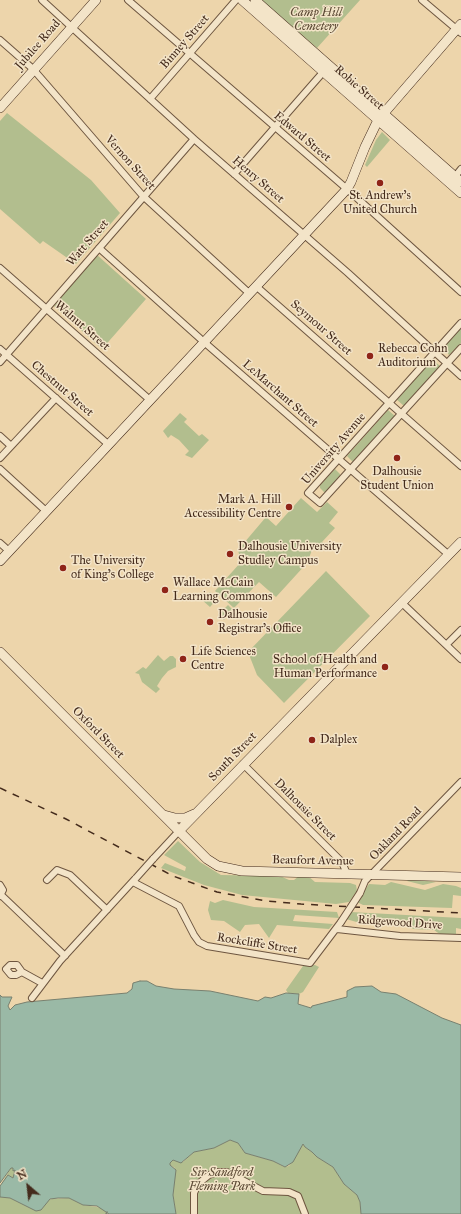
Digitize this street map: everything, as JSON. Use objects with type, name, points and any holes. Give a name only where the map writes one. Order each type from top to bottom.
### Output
[{"type":"street","name":"Henry Street","points":[[42,0],[194,139],[304,235],[461,376]]},
{"type":"street","name":"Jubilee Road","points":[[0,108],[96,0]]},
{"type":"street","name":"Edward Street","points":[[128,0],[346,189],[461,292]]},
{"type":"street","name":"Binney Street","points":[[150,99],[236,0]]},
{"type":"street","name":"Robie Street","points":[[242,0],[326,69],[380,117],[456,178],[461,193]]},
{"type":"street","name":"Robie Street","points":[[255,0],[326,69]]},
{"type":"street","points":[[0,561],[257,287],[346,189],[351,182],[365,147],[380,117],[459,29],[422,0]]},
{"type":"street","name":"Vernon Street","points":[[0,40],[33,70],[143,196],[250,294]]},
{"type":"street","points":[[234,174],[326,69]]},
{"type":"street","name":"Watt Street","points":[[0,362],[194,139]]},
{"type":"street","name":"LeMarchant Street","points":[[99,248],[204,342],[449,555]]},
{"type":"street","name":"Walnut Street","points":[[0,268],[150,400]]},
{"type":"street","name":"Seymour Street","points":[[257,287],[461,466]]},
{"type":"street","name":"University Avenue","points":[[461,323],[308,493],[320,503],[461,348]]},
{"type":"street","name":"Chestnut Street","points":[[0,349],[109,445]]},
{"type":"street","points":[[0,458],[56,398]]},
{"type":"street","points":[[0,436],[11,446]]},
{"type":"street","points":[[0,469],[46,512]]},
{"type":"street","name":"South Street","points":[[32,998],[42,983],[65,956],[179,831],[461,542]]},
{"type":"street","points":[[0,543],[9,552]]},
{"type":"street","points":[[402,603],[461,659]]},
{"type":"street","points":[[446,645],[461,630]]},
{"type":"street","name":"Oxford Street","points":[[0,652],[179,831]]},
{"type":"street","name":"Dalhousie Street","points":[[244,764],[342,862],[347,874]]},
{"type":"street","name":"Oakland Road","points":[[310,963],[337,929],[360,893],[364,882],[461,782]]},
{"type":"street","points":[[163,815],[175,818],[185,818],[195,814]]},
{"type":"street","name":"Beaufort Avenue","points":[[179,831],[207,859],[227,868],[249,871],[461,877]]},
{"type":"street","points":[[47,880],[57,870],[70,876],[107,910]]},
{"type":"street","name":"Rockcliffe Street","points":[[135,880],[179,906],[194,935],[199,942],[207,946],[310,963]]},
{"type":"street","points":[[0,885],[2,890],[0,896],[65,956]]},
{"type":"street","name":"Ridgewood Drive","points":[[337,929],[400,936],[461,938]]},
{"type":"street","points":[[22,972],[42,983]]},
{"type":"street","points":[[194,1214],[194,1193],[198,1184],[208,1175],[217,1172],[227,1172],[263,1190],[289,1192],[298,1196],[305,1214]]},
{"type":"green space","name":"Camp Hill Cemetery","points":[[261,0],[360,0],[317,48]]},
{"type":"green space","points":[[7,113],[91,180],[120,213],[76,264],[43,241],[40,244],[0,209],[0,121]]},
{"type":"green space","points":[[382,132],[390,140],[367,167],[365,165],[376,140]]},
{"type":"green space","points":[[96,254],[146,299],[102,349],[54,306]]},
{"type":"green space","points":[[461,327],[461,343],[449,355],[443,347]]},
{"type":"green space","points":[[432,359],[440,366],[404,406],[396,399]]},
{"type":"green space","points":[[388,410],[395,416],[353,462],[347,456]]},
{"type":"green space","points":[[180,413],[187,419],[184,422],[199,436],[202,434],[209,440],[192,458],[185,455],[189,451],[179,440],[171,435],[168,438],[163,431]]},
{"type":"green space","points":[[335,469],[340,474],[340,477],[327,492],[324,492],[320,488],[320,485]]},
{"type":"green space","points":[[301,498],[317,512],[327,502],[338,512],[329,523],[335,528],[322,542],[325,545],[321,550],[312,550],[307,563],[276,597],[259,582],[234,608],[215,591],[241,562],[238,550],[266,517],[276,526]]},
{"type":"green space","points":[[326,571],[370,616],[284,703],[257,675],[248,652]]},
{"type":"green space","points":[[210,592],[217,599],[210,607],[202,600]]},
{"type":"green space","points":[[228,605],[233,610],[224,620],[218,615]]},
{"type":"green space","points":[[158,655],[164,661],[170,656],[173,656],[176,659],[176,667],[168,671],[162,678],[157,686],[160,689],[156,693],[142,682],[139,674],[135,673],[143,667],[146,669]]},
{"type":"green space","points":[[178,841],[200,862],[221,875],[280,876],[289,880],[294,880],[299,876],[308,876],[315,882],[350,883],[356,885],[357,891],[349,902],[336,904],[242,895],[204,885],[161,868],[165,863],[185,871],[186,867],[164,855]]},
{"type":"green space","points":[[409,879],[436,882],[423,885],[407,881]]},
{"type":"green space","points":[[391,882],[425,890],[443,884],[456,886],[461,888],[461,896],[453,895],[452,908],[363,905],[357,902],[369,884],[385,885]]},
{"type":"green space","points":[[223,900],[254,907],[337,912],[339,918],[295,915],[293,921],[333,924],[329,929],[277,925],[269,938],[259,924],[245,925],[240,932],[224,921],[211,920],[208,910],[210,901],[215,903]]},
{"type":"green space","points":[[351,912],[461,918],[461,929],[456,928],[456,936],[441,935],[434,930],[413,929],[408,923],[373,921],[367,925],[346,919]]},
{"type":"green space","points":[[315,965],[319,967],[303,992],[299,994],[288,993],[286,990],[303,966]]},
{"type":"green space","name":"Sir Sandford Fleming Park","points":[[230,1140],[238,1143],[245,1153],[273,1161],[284,1167],[289,1166],[303,1144],[317,1157],[333,1167],[344,1184],[357,1195],[360,1202],[361,1214],[176,1214],[173,1195],[175,1168],[170,1165],[170,1163],[173,1160],[183,1162],[194,1152],[214,1148]]},
{"type":"green space","points":[[11,1168],[13,1168],[14,1171],[15,1170],[13,1178],[8,1175],[0,1186]]},
{"type":"green space","points":[[0,1197],[10,1198],[35,1210],[40,1210],[47,1201],[52,1199],[69,1198],[83,1205],[103,1208],[109,1214],[0,1214]]},
{"type":"shaded area","points":[[147,981],[156,986],[174,989],[210,991],[258,1001],[265,997],[271,998],[286,993],[299,994],[298,1004],[311,1008],[312,1006],[347,997],[347,991],[355,987],[372,986],[381,992],[396,994],[442,1018],[461,1025],[461,1214],[361,1214],[360,1202],[357,1195],[344,1184],[333,1167],[317,1157],[303,1144],[293,1162],[285,1167],[273,1161],[245,1153],[238,1143],[230,1140],[214,1148],[194,1152],[181,1163],[173,1160],[170,1163],[170,1165],[176,1170],[173,1195],[176,1214],[109,1214],[97,1206],[83,1205],[69,1198],[50,1199],[41,1210],[36,1211],[10,1198],[0,1197],[0,1186],[8,1175],[13,1178],[15,1170],[13,1171],[13,1168],[11,1168],[0,1183],[0,995],[2,997],[12,997],[8,1006],[10,1010],[15,1005],[27,1002],[127,993],[132,989],[133,983]]},
{"type":"railway","points":[[0,788],[66,819],[173,876],[217,892],[266,901],[461,913]]},
{"type":"place","name":"St. Andrew's United Church","points":[[380,183]]},
{"type":"place","name":"Rebecca Cohn Auditorium","points":[[370,356]]},
{"type":"place","name":"Dalhousie Student Union","points":[[397,458]]},
{"type":"place","name":"Mark A. Hill Accessibility Centre","points":[[289,507]]},
{"type":"place","name":"Dalhousie University Studley Campus","points":[[230,554]]},
{"type":"place","name":"The University of King's College","points":[[63,568]]},
{"type":"place","name":"Wallace McCain Learning Commons","points":[[165,590]]},
{"type":"place","name":"Dalhousie Registrar's Office","points":[[210,622]]},
{"type":"place","name":"Life Sciences Centre","points":[[183,659]]},
{"type":"place","name":"School of Health and Human Performance","points":[[385,667]]},
{"type":"place","name":"Dalplex","points":[[312,740]]}]
